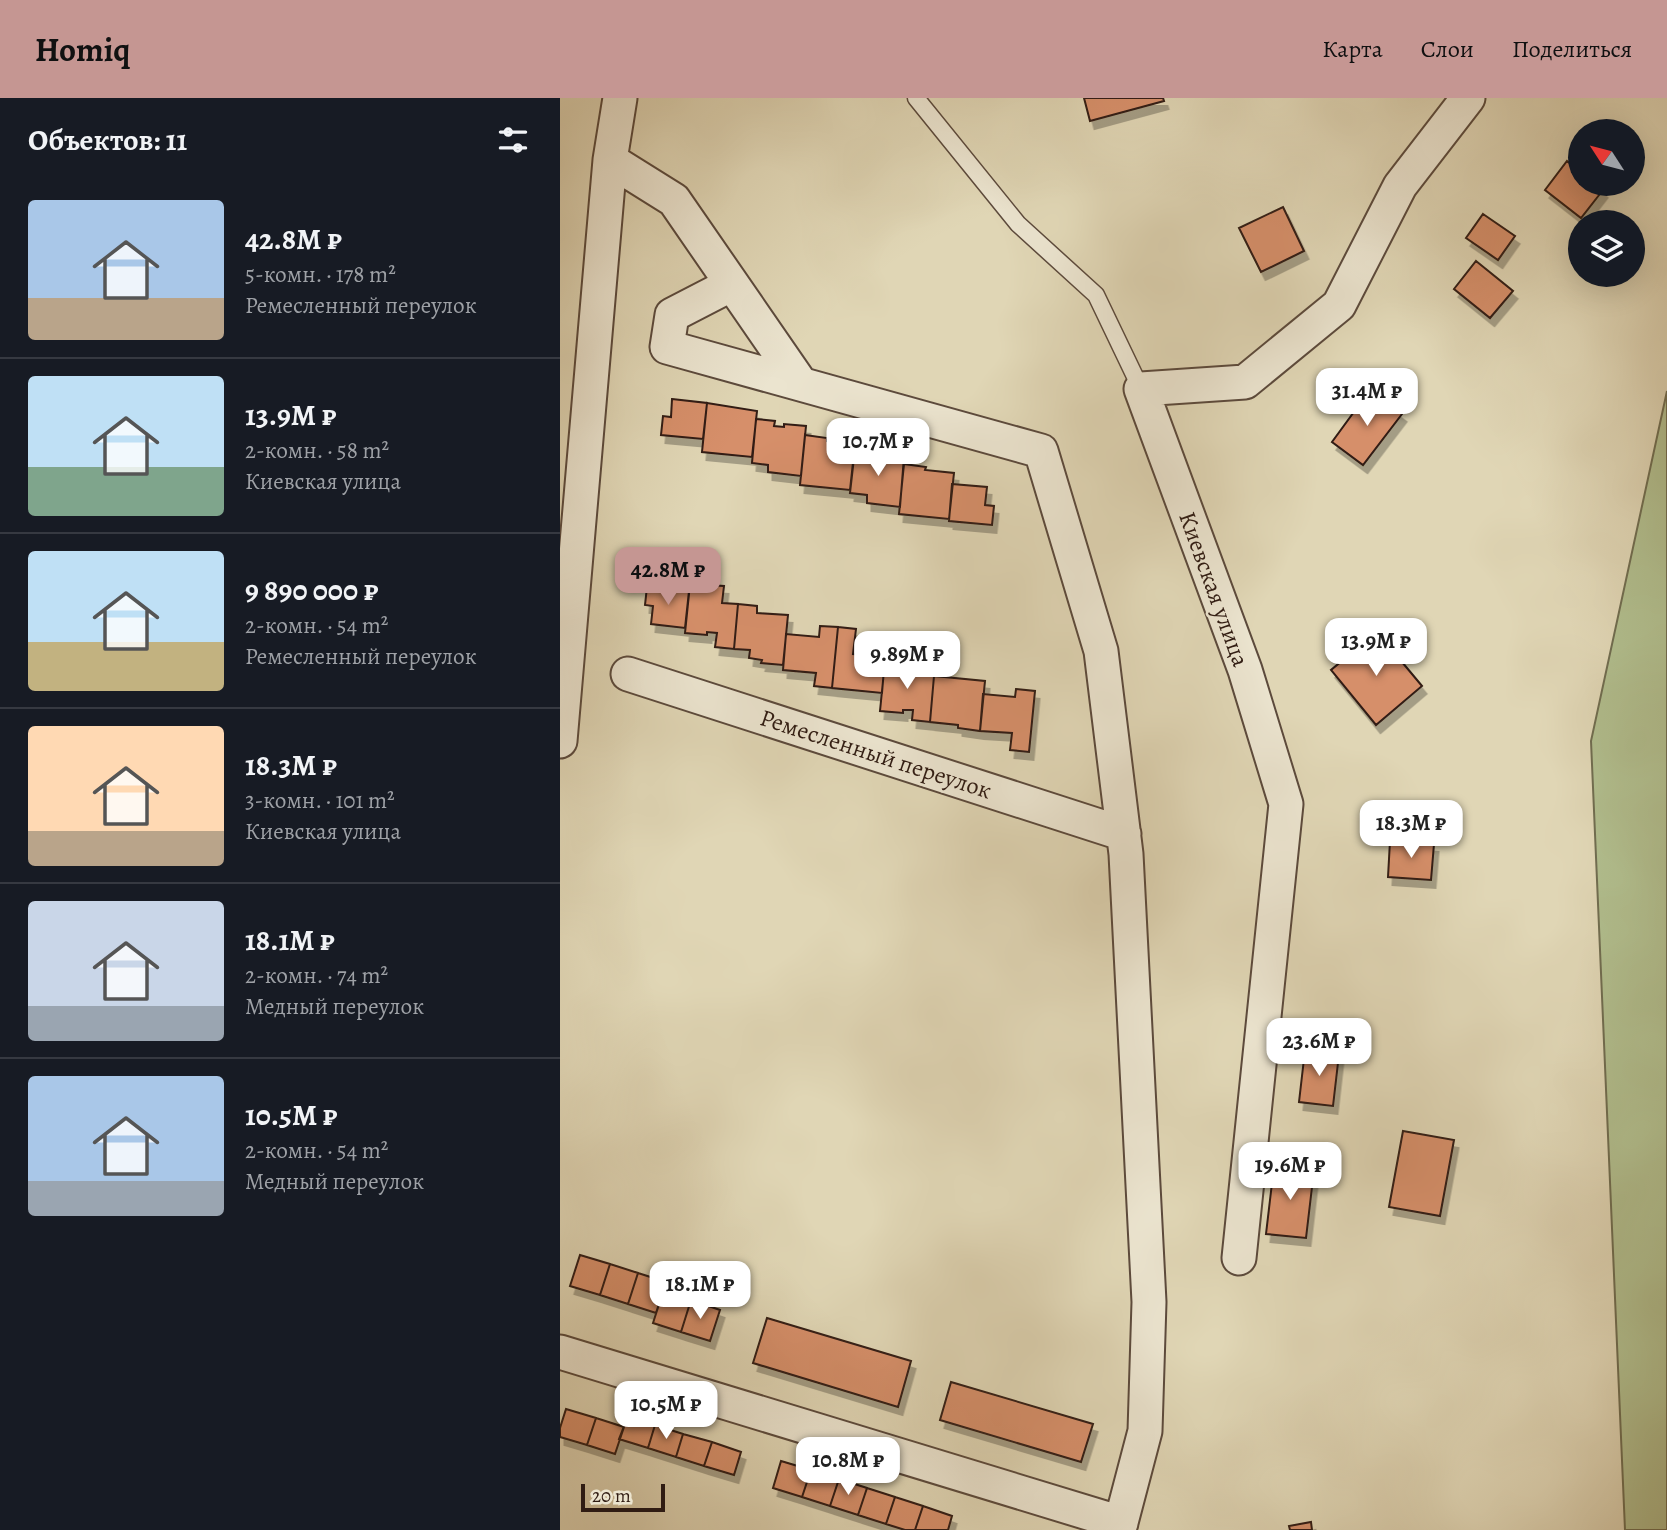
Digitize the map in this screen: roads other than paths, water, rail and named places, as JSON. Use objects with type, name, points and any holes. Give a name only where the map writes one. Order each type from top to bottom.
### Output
[{"type":"street","points":[[560,741],[610,160],[620,98]]},
{"type":"street","points":[[1141,389],[1245,382],[1339,305],[1400,186],[1468,98]]},
{"type":"street","points":[[610,160],[674,201],[801,384]]},
{"type":"street","points":[[560,1352],[1120,1526],[1145,1431],[1149,1302],[1124,834],[1101,651],[1041,451],[667,347],[672,315],[732,284]]},
{"type":"street","name":"Киевская улица","points":[[1141,389],[1245,670],[1286,804],[1239,1258]]},
{"type":"street","name":"Ремесленный переулок","points":[[628,674],[1124,834]]},
{"type":"lane","points":[[916,98],[1018,225],[1096,295],[1141,389]]}]
